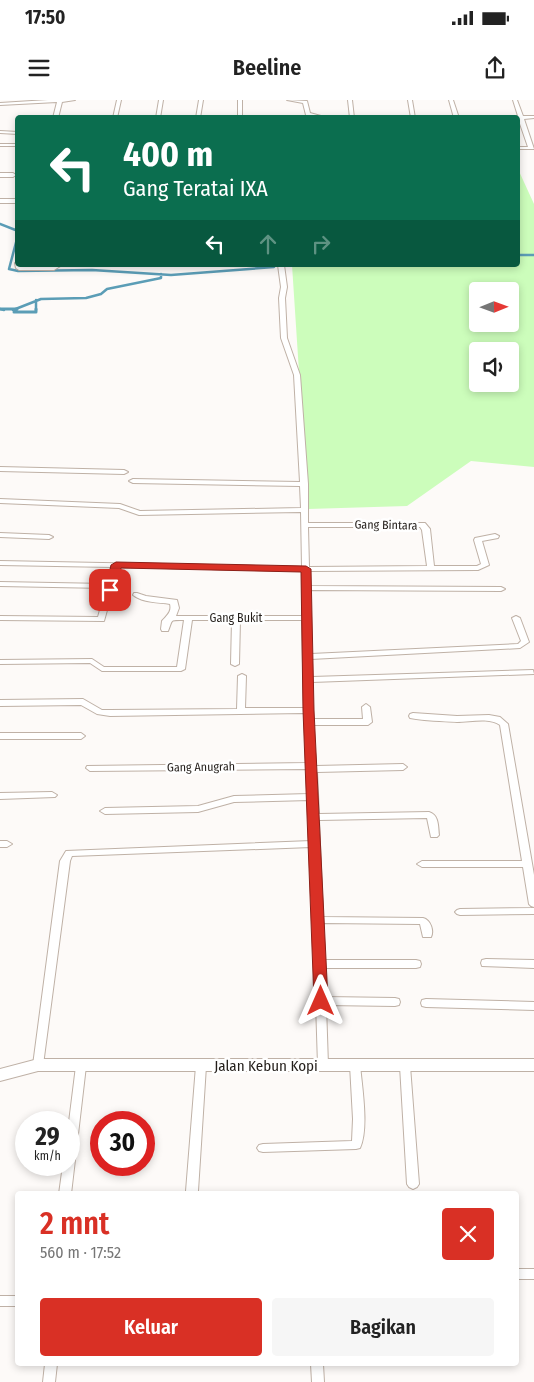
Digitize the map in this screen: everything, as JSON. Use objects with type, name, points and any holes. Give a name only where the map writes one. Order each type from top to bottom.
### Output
[{"type":"main road","name":"Jalan Kebun Kopi","points":[[0,1075],[38,1065],[534,1065]]},
{"type":"street","points":[[0,104],[74,100]]},
{"type":"street","points":[[116,115],[118,100]]},
{"type":"street","points":[[158,115],[161,100]]},
{"type":"street","points":[[198,115],[201,100]]},
{"type":"street","points":[[240,100],[240,115]]},
{"type":"street","points":[[289,100],[305,101],[305,112],[312,115]]},
{"type":"street","points":[[350,100],[352,115]]},
{"type":"street","points":[[410,100],[412,115]]},
{"type":"street","points":[[451,100],[456,115]]},
{"type":"street","points":[[515,100],[519,115]]},
{"type":"street","points":[[56,115],[60,101]]},
{"type":"street","points":[[520,117],[534,117]]},
{"type":"street","points":[[520,119],[532,148]]},
{"type":"street","points":[[0,132],[15,133]]},
{"type":"street","points":[[0,145],[15,145]]},
{"type":"street","points":[[0,175],[13,175]]},
{"type":"street","points":[[0,201],[15,201]]},
{"type":"street","points":[[18,267],[56,267]]},
{"type":"street","points":[[281,267],[284,287],[282,298],[284,338],[297,376],[304,484],[309,680],[308,710],[314,797],[323,1065]]},
{"type":"street","points":[[0,469],[124,472]]},
{"type":"street","points":[[133,481],[304,484]]},
{"type":"street","points":[[0,501],[120,506],[142,513],[305,510]]},
{"type":"street","name":"Gang Bintara","points":[[304,525],[422,525],[426,529],[431,569]]},
{"type":"street","points":[[0,535],[49,536]]},
{"type":"street","points":[[0,563],[306,569],[483,567],[485,565],[478,540],[495,536]]},
{"type":"street","points":[[0,618],[101,619],[116,565]]},
{"type":"street","points":[[0,584],[111,586]]},
{"type":"street","points":[[306,588],[501,589]]},
{"type":"street","name":"Gang Bukit","points":[[137,595],[174,602],[175,608],[168,622],[188,618],[306,618]]},
{"type":"street","points":[[235,664],[236,617]]},
{"type":"street","points":[[0,662],[92,661],[102,668],[179,670],[183,666],[188,618]]},
{"type":"street","points":[[307,657],[520,646],[525,642],[516,618]]},
{"type":"street","points":[[309,680],[534,672]]},
{"type":"street","points":[[241,710],[242,676]]},
{"type":"street","points":[[0,703],[84,702],[104,713],[308,710]]},
{"type":"street","points":[[310,722],[368,722],[366,707]]},
{"type":"street","points":[[413,716],[457,720],[489,718],[497,719],[504,724],[534,904]]},
{"type":"street","points":[[0,736],[81,736]]},
{"type":"street","name":"Gang Anugrah","points":[[90,768],[403,767]]},
{"type":"street","points":[[0,796],[52,796]]},
{"type":"street","points":[[105,811],[198,809],[234,799],[314,797]]},
{"type":"street","points":[[314,816],[429,815],[432,818],[434,835]]},
{"type":"street","points":[[38,1065],[65,861],[69,853],[315,844]]},
{"type":"street","points":[[422,864],[527,864]]},
{"type":"street","points":[[460,912],[534,911]]},
{"type":"street","points":[[318,920],[422,921],[426,925],[427,934]]},
{"type":"street","points":[[486,963],[534,964]]},
{"type":"street","points":[[320,964],[416,964]]},
{"type":"street","points":[[321,1001],[395,1002]]},
{"type":"street","points":[[426,1003],[534,1006]]},
{"type":"street","points":[[76,1111],[81,1066]]},
{"type":"street","points":[[192,1191],[201,1066]]},
{"type":"street","points":[[263,1148],[356,1144],[358,1141],[358,1118],[355,1066]]},
{"type":"street","points":[[405,1066],[413,1184]]},
{"type":"street","points":[[65,1191],[67,1176]]},
{"type":"street","points":[[519,1274],[534,1274]]},
{"type":"street","points":[[0,1301],[15,1301]]},
{"type":"street","points":[[50,1382],[51,1366]]},
{"type":"street","points":[[317,1366],[318,1382]]},
{"type":"green space","points":[[520,173],[534,204],[534,467],[471,461],[407,506],[308,509],[292,267],[520,267]]},
{"type":"waterway","points":[[0,224],[15,230]]},
{"type":"waterway","points":[[15,246],[9,269],[18,271],[92,270],[161,274]]},
{"type":"waterway","points":[[520,255],[534,255]]},
{"type":"waterway","points":[[161,274],[274,267]]},
{"type":"waterway","points":[[36,301],[41,299],[86,298],[101,294],[107,289],[161,278],[161,274]]},
{"type":"waterway","points":[[14,312],[36,312],[36,301]]},
{"type":"waterway","points":[[16,309],[36,301]]},
{"type":"waterway","points":[[4,310],[0,309],[16,309]]},
{"type":"route","points":[[110,590],[116,565],[306,569],[308,710],[314,797],[321,1001]]}]
